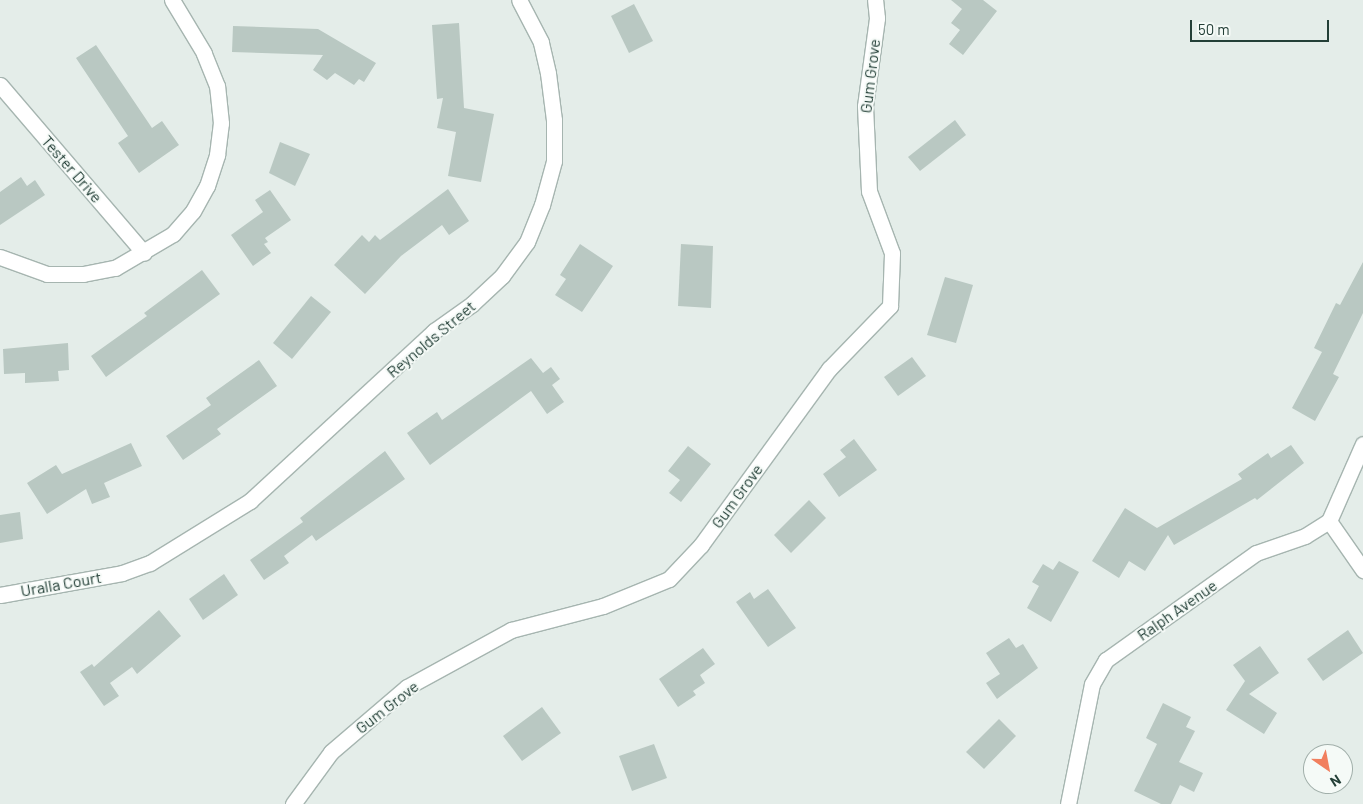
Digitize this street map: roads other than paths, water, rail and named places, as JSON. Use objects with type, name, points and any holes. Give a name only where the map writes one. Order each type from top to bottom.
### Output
[{"type":"street","points":[[0,257],[47,274],[74,274],[115,268],[144,253],[173,234],[193,211],[217,155],[221,123],[217,86],[204,53],[172,0]]},
{"type":"street","name":"Reynolds Street","points":[[122,573],[150,563],[262,492],[434,331],[472,304],[502,276],[527,242],[542,205],[554,161],[554,120],[541,42],[519,0]]},
{"type":"street","name":"Gum Grove","points":[[293,804],[331,752],[408,687],[511,630],[603,606],[669,578],[702,545],[829,369],[890,306],[892,253],[869,191],[865,106],[878,18],[875,0]]},
{"type":"street","name":"Tester Drive","points":[[0,85],[144,253]]},
{"type":"street","points":[[1363,444],[1328,521],[1363,570]]},
{"type":"street","name":"Ralph Avenue","points":[[1068,804],[1092,684],[1106,660],[1256,553],[1305,536],[1328,521]]},
{"type":"street","name":"Uralla Court","points":[[0,595],[122,573]]}]
